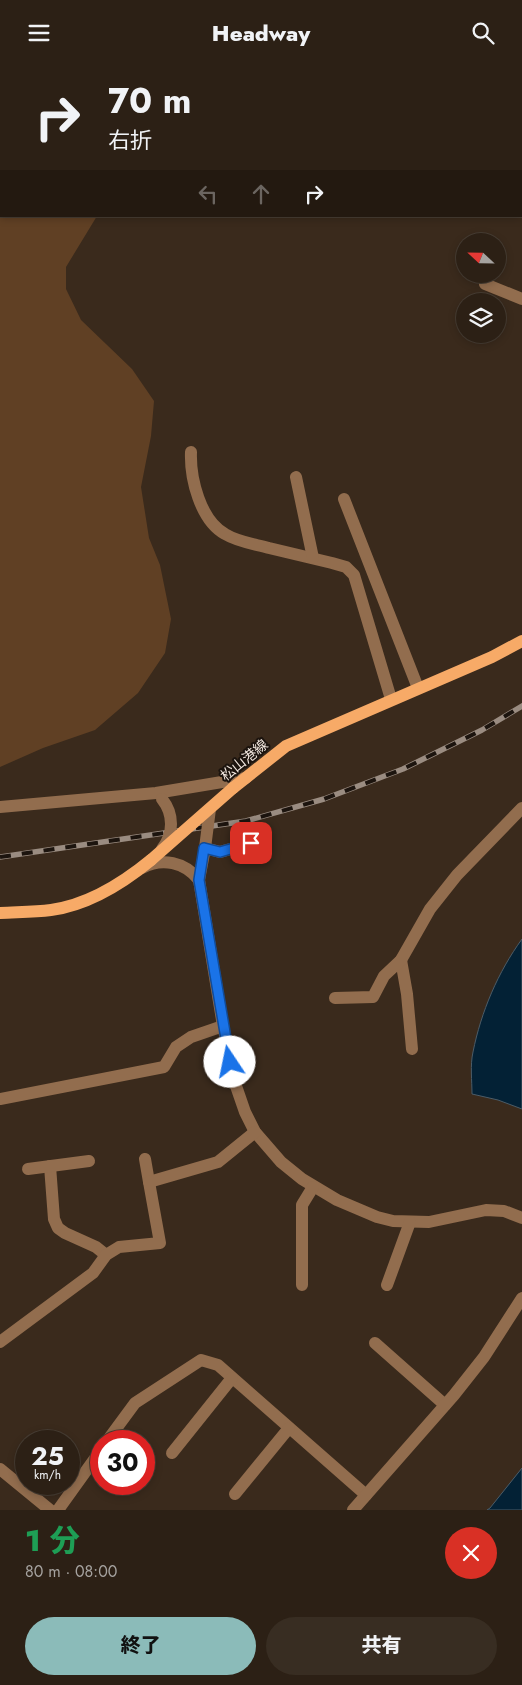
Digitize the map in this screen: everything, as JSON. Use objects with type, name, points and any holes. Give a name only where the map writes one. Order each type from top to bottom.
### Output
[{"type":"main road","name":"松山港線","points":[[0,913],[52,909],[86,900],[118,884],[138,871],[233,788],[286,745],[492,657],[522,641]]},
{"type":"street","points":[[485,285],[522,299]]},
{"type":"street","points":[[191,453],[191,469],[201,505],[214,526],[224,534],[240,541],[346,567],[354,575],[391,699]]},
{"type":"street","points":[[296,477],[313,558]]},
{"type":"street","points":[[344,499],[418,688]]},
{"type":"street","points":[[0,807],[159,796],[246,778]]},
{"type":"street","points":[[153,858],[167,842],[171,829],[170,815],[159,796]]},
{"type":"street","points":[[335,998],[373,997],[384,975],[401,960],[430,909],[452,882],[522,808]]},
{"type":"street","points":[[210,809],[199,880],[223,1026],[236,1086],[245,1112],[255,1132],[281,1162],[313,1187],[337,1200],[377,1217],[393,1221],[429,1222],[486,1210],[504,1211],[522,1219]]},
{"type":"street","points":[[204,848],[220,852],[266,839]]},
{"type":"street","points":[[138,871],[153,863],[168,862],[189,869],[199,880]]},
{"type":"street","points":[[401,960],[407,994],[412,1049]]},
{"type":"street","points":[[0,1099],[164,1067],[176,1047],[191,1037],[223,1026]]},
{"type":"street","points":[[149,1182],[218,1162],[255,1132]]},
{"type":"street","points":[[0,1342],[92,1273],[106,1255],[118,1247],[160,1243],[145,1159]]},
{"type":"street","points":[[28,1169],[89,1161]]},
{"type":"street","points":[[50,1166],[54,1219],[58,1227],[65,1233],[96,1247],[106,1255]]},
{"type":"street","points":[[302,1285],[302,1205],[313,1187]]},
{"type":"street","points":[[387,1285],[410,1221]]},
{"type":"street","points":[[354,1510],[484,1357],[522,1298]]},
{"type":"street","points":[[375,1343],[445,1405]]},
{"type":"street","points":[[116,1430],[135,1403],[200,1360],[218,1365],[366,1495]]},
{"type":"street","points":[[172,1453],[232,1378]]},
{"type":"street","points":[[235,1494],[289,1428]]},
{"type":"street","points":[[58,1510],[90,1465]]},
{"type":"street","points":[[0,1469],[50,1510]]},
{"type":"shaded area","points":[[0,217],[96,217],[66,267],[66,289],[81,320],[132,369],[154,401],[151,436],[141,487],[149,538],[160,565],[171,619],[165,653],[138,693],[95,730],[43,748],[0,767]]},
{"type":"water","points":[[522,939],[522,1109],[498,1100],[472,1094],[471,1068],[476,1037],[486,1007],[505,965]]},
{"type":"water","points":[[522,1468],[522,1510],[487,1510],[490,1508]]},
{"type":"railway","points":[[0,857],[246,821],[324,799],[403,769],[482,730],[522,706]]},
{"type":"route","points":[[230,1062],[199,880],[204,848],[220,852],[251,843]]}]
